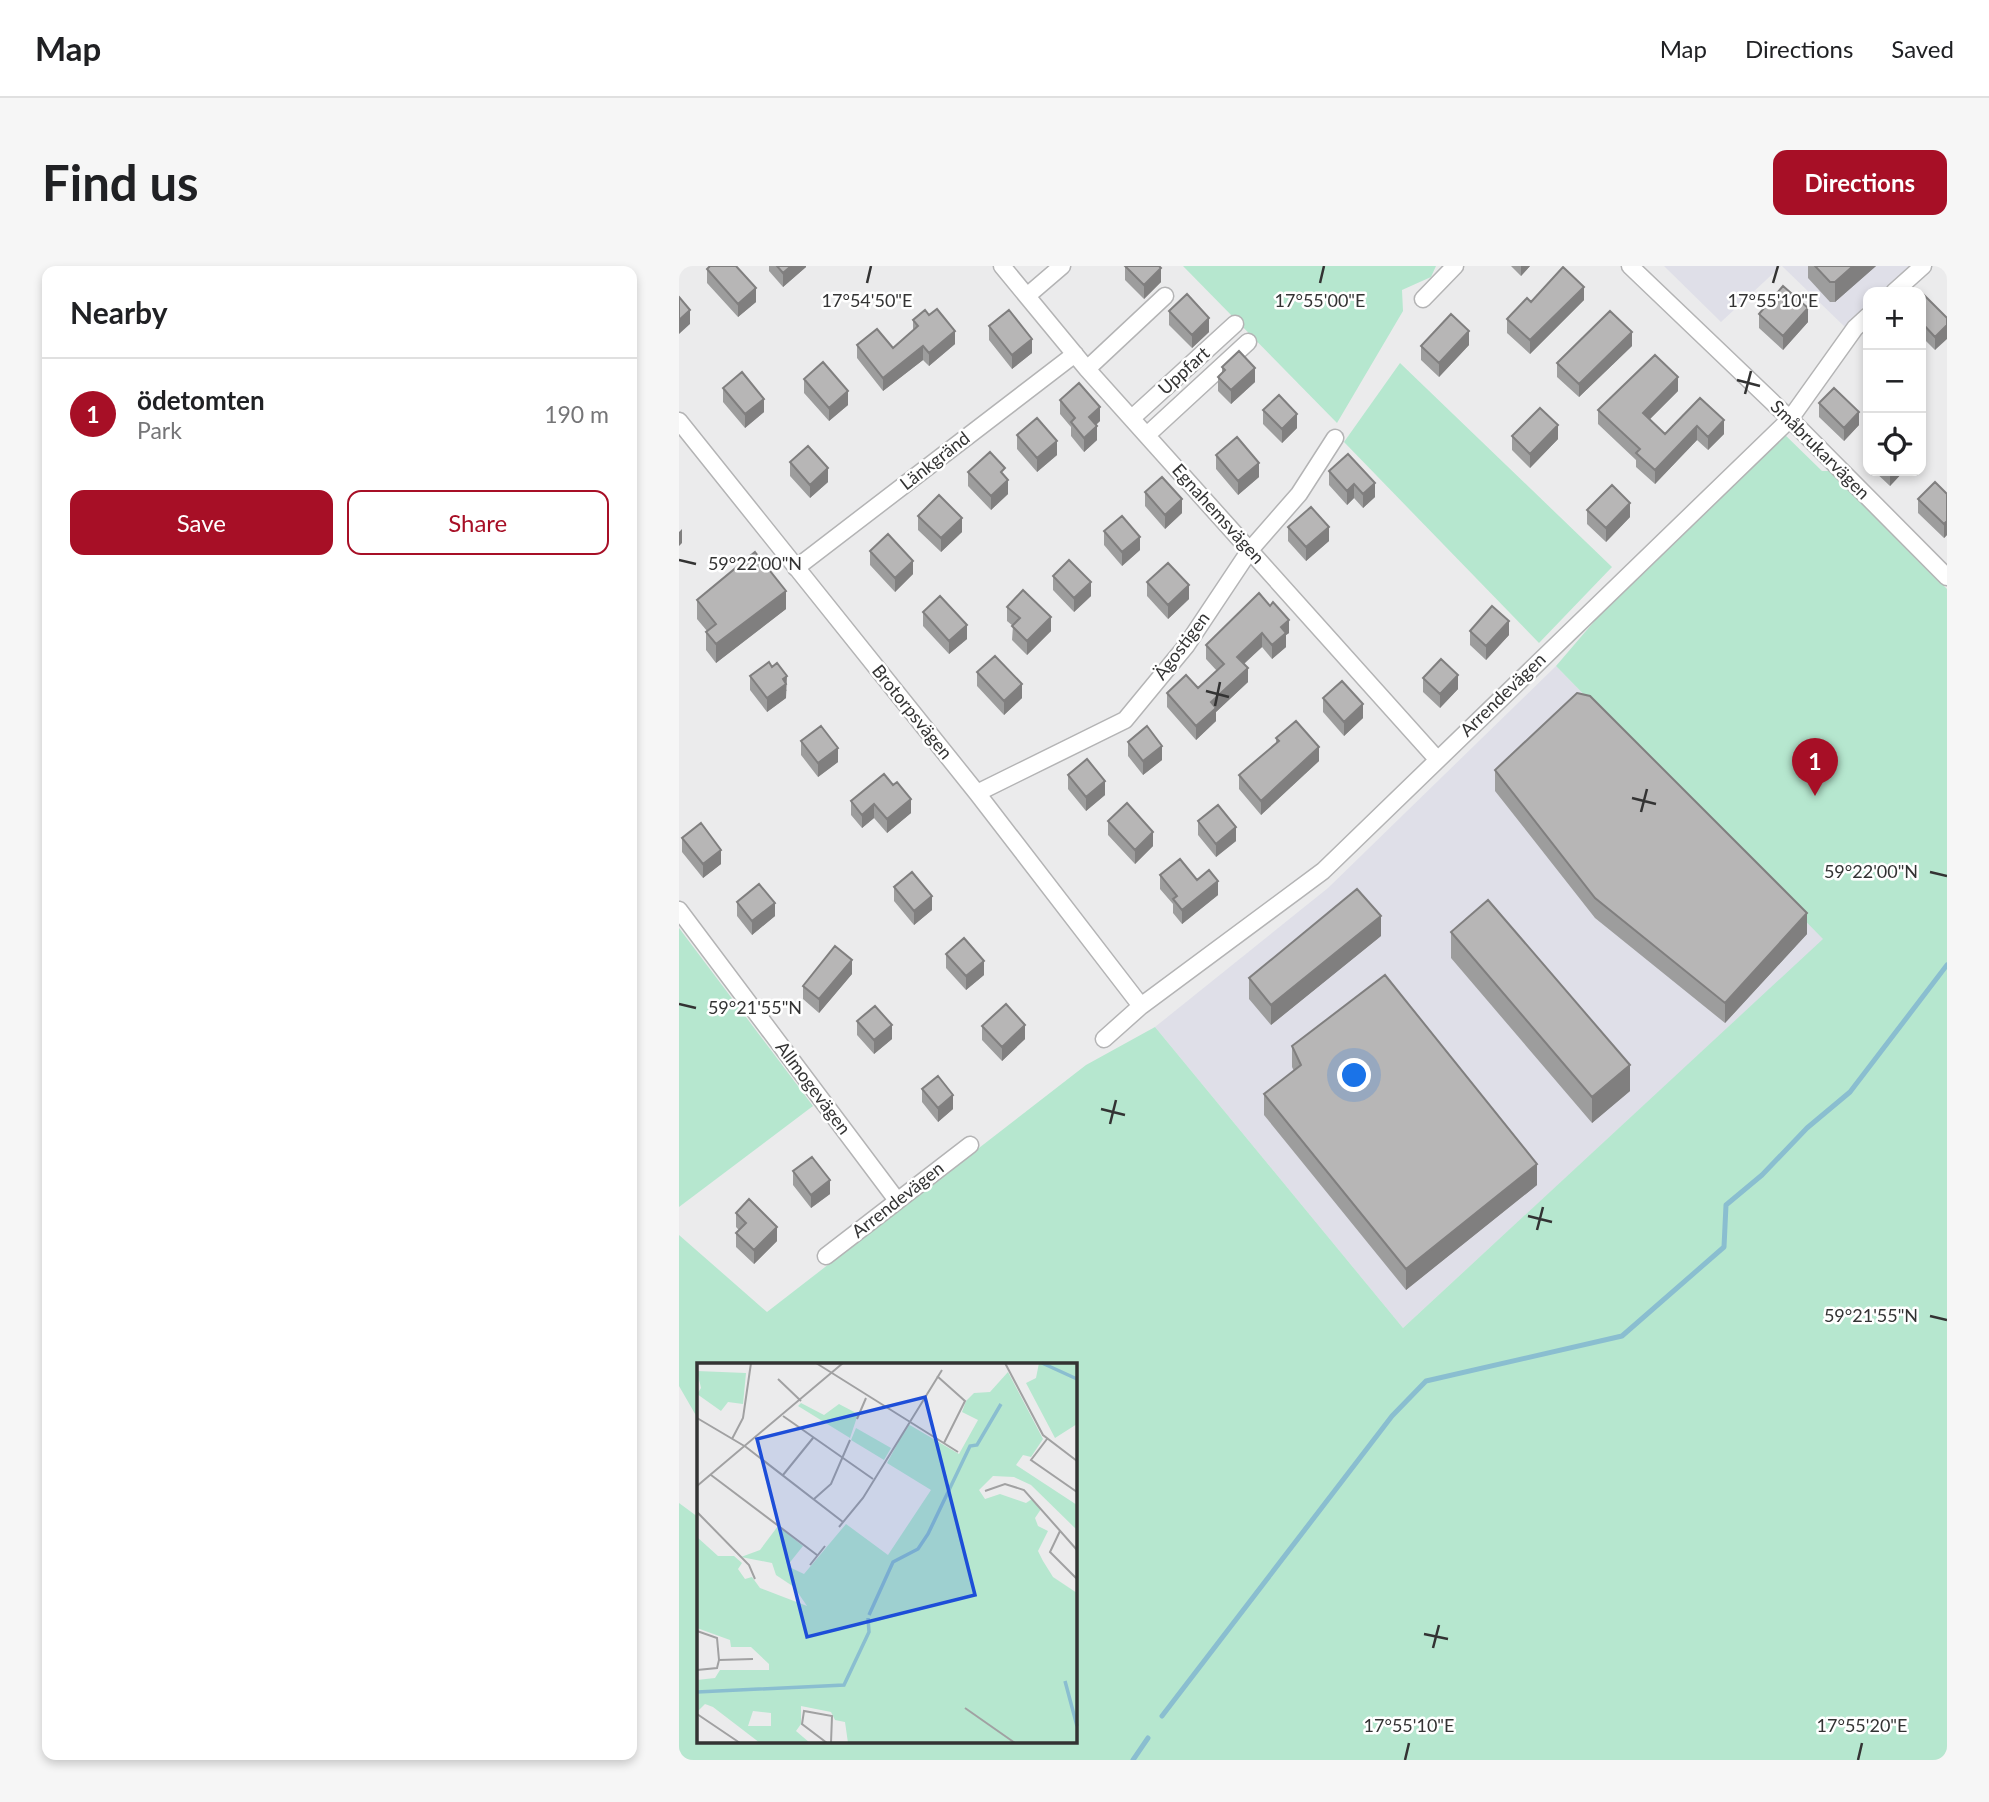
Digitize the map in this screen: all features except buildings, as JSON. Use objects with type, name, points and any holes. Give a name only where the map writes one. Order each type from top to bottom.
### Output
[{"type":"street","name":"Egnahemsvägen","points":[[1002,266],[1087,369],[1437,759]]},
{"type":"street","points":[[1027,296],[1062,266]]},
{"type":"street","points":[[1423,299],[1455,266]]},
{"type":"street","name":"Småbrukarvägen","points":[[1630,266],[1790,419],[1947,577]]},
{"type":"street","points":[[1900,287],[1923,266]]},
{"type":"street","points":[[1087,369],[1165,296]]},
{"type":"street","name":"Arrendevägen","points":[[1104,1039],[1141,1006],[1323,871],[1790,419],[1863,321]]},
{"type":"street","name":"Uppfart","points":[[1132,418],[1235,324]]},
{"type":"street","name":"Uppfart","points":[[1147,435],[1248,341]]},
{"type":"street","name":"Länkgränd","points":[[796,568],[1075,354]]},
{"type":"street","name":"Brotorpsvägen","points":[[679,421],[977,793],[1141,1006]]},
{"type":"street","name":"Ägostigen","points":[[977,793],[1125,720],[1185,646],[1250,550],[1299,494],[1335,438]]},
{"type":"street","name":"Allmogevägen","points":[[679,910],[896,1199]]},
{"type":"street","name":"Arrendevägen","points":[[826,1256],[896,1199],[970,1145]]},
{"type":"shaded area","points":[[1664,266],[1781,266],[1721,322]]},
{"type":"shaded area","points":[[1782,266],[1914,266],[1892,287],[1863,287],[1863,315],[1848,330]]},
{"type":"shaded area","points":[[1556,666],[1824,939],[1403,1328],[1155,1027],[1328,888]]},
{"type":"green space","points":[[1183,266],[1436,266],[1431,277],[1402,290],[1403,311],[1337,423]]},
{"type":"green space","points":[[1400,363],[1612,567],[1539,643],[1344,442]]},
{"type":"green space","points":[[1779,429],[1822,471],[1830,471],[1947,589],[1947,1760],[679,1760],[679,1503],[697,1516],[697,1742],[1076,1742],[1076,1363],[697,1363],[697,1417],[679,1386],[679,1235],[767,1312],[1086,1065],[1155,1027],[1403,1328],[1823,939],[1556,666],[1663,541]]},
{"type":"green space","points":[[679,928],[813,1106],[679,1207]]},
{"type":"waterway","points":[[1162,1716],[1392,1416],[1426,1381],[1622,1336],[1724,1247],[1726,1205],[1762,1175],[1807,1128],[1850,1092],[1947,965]]},
{"type":"waterway","points":[[1133,1760],[1148,1738]]},
{"type":"place","name":"ödetomten","points":[[1815,796]]}]
